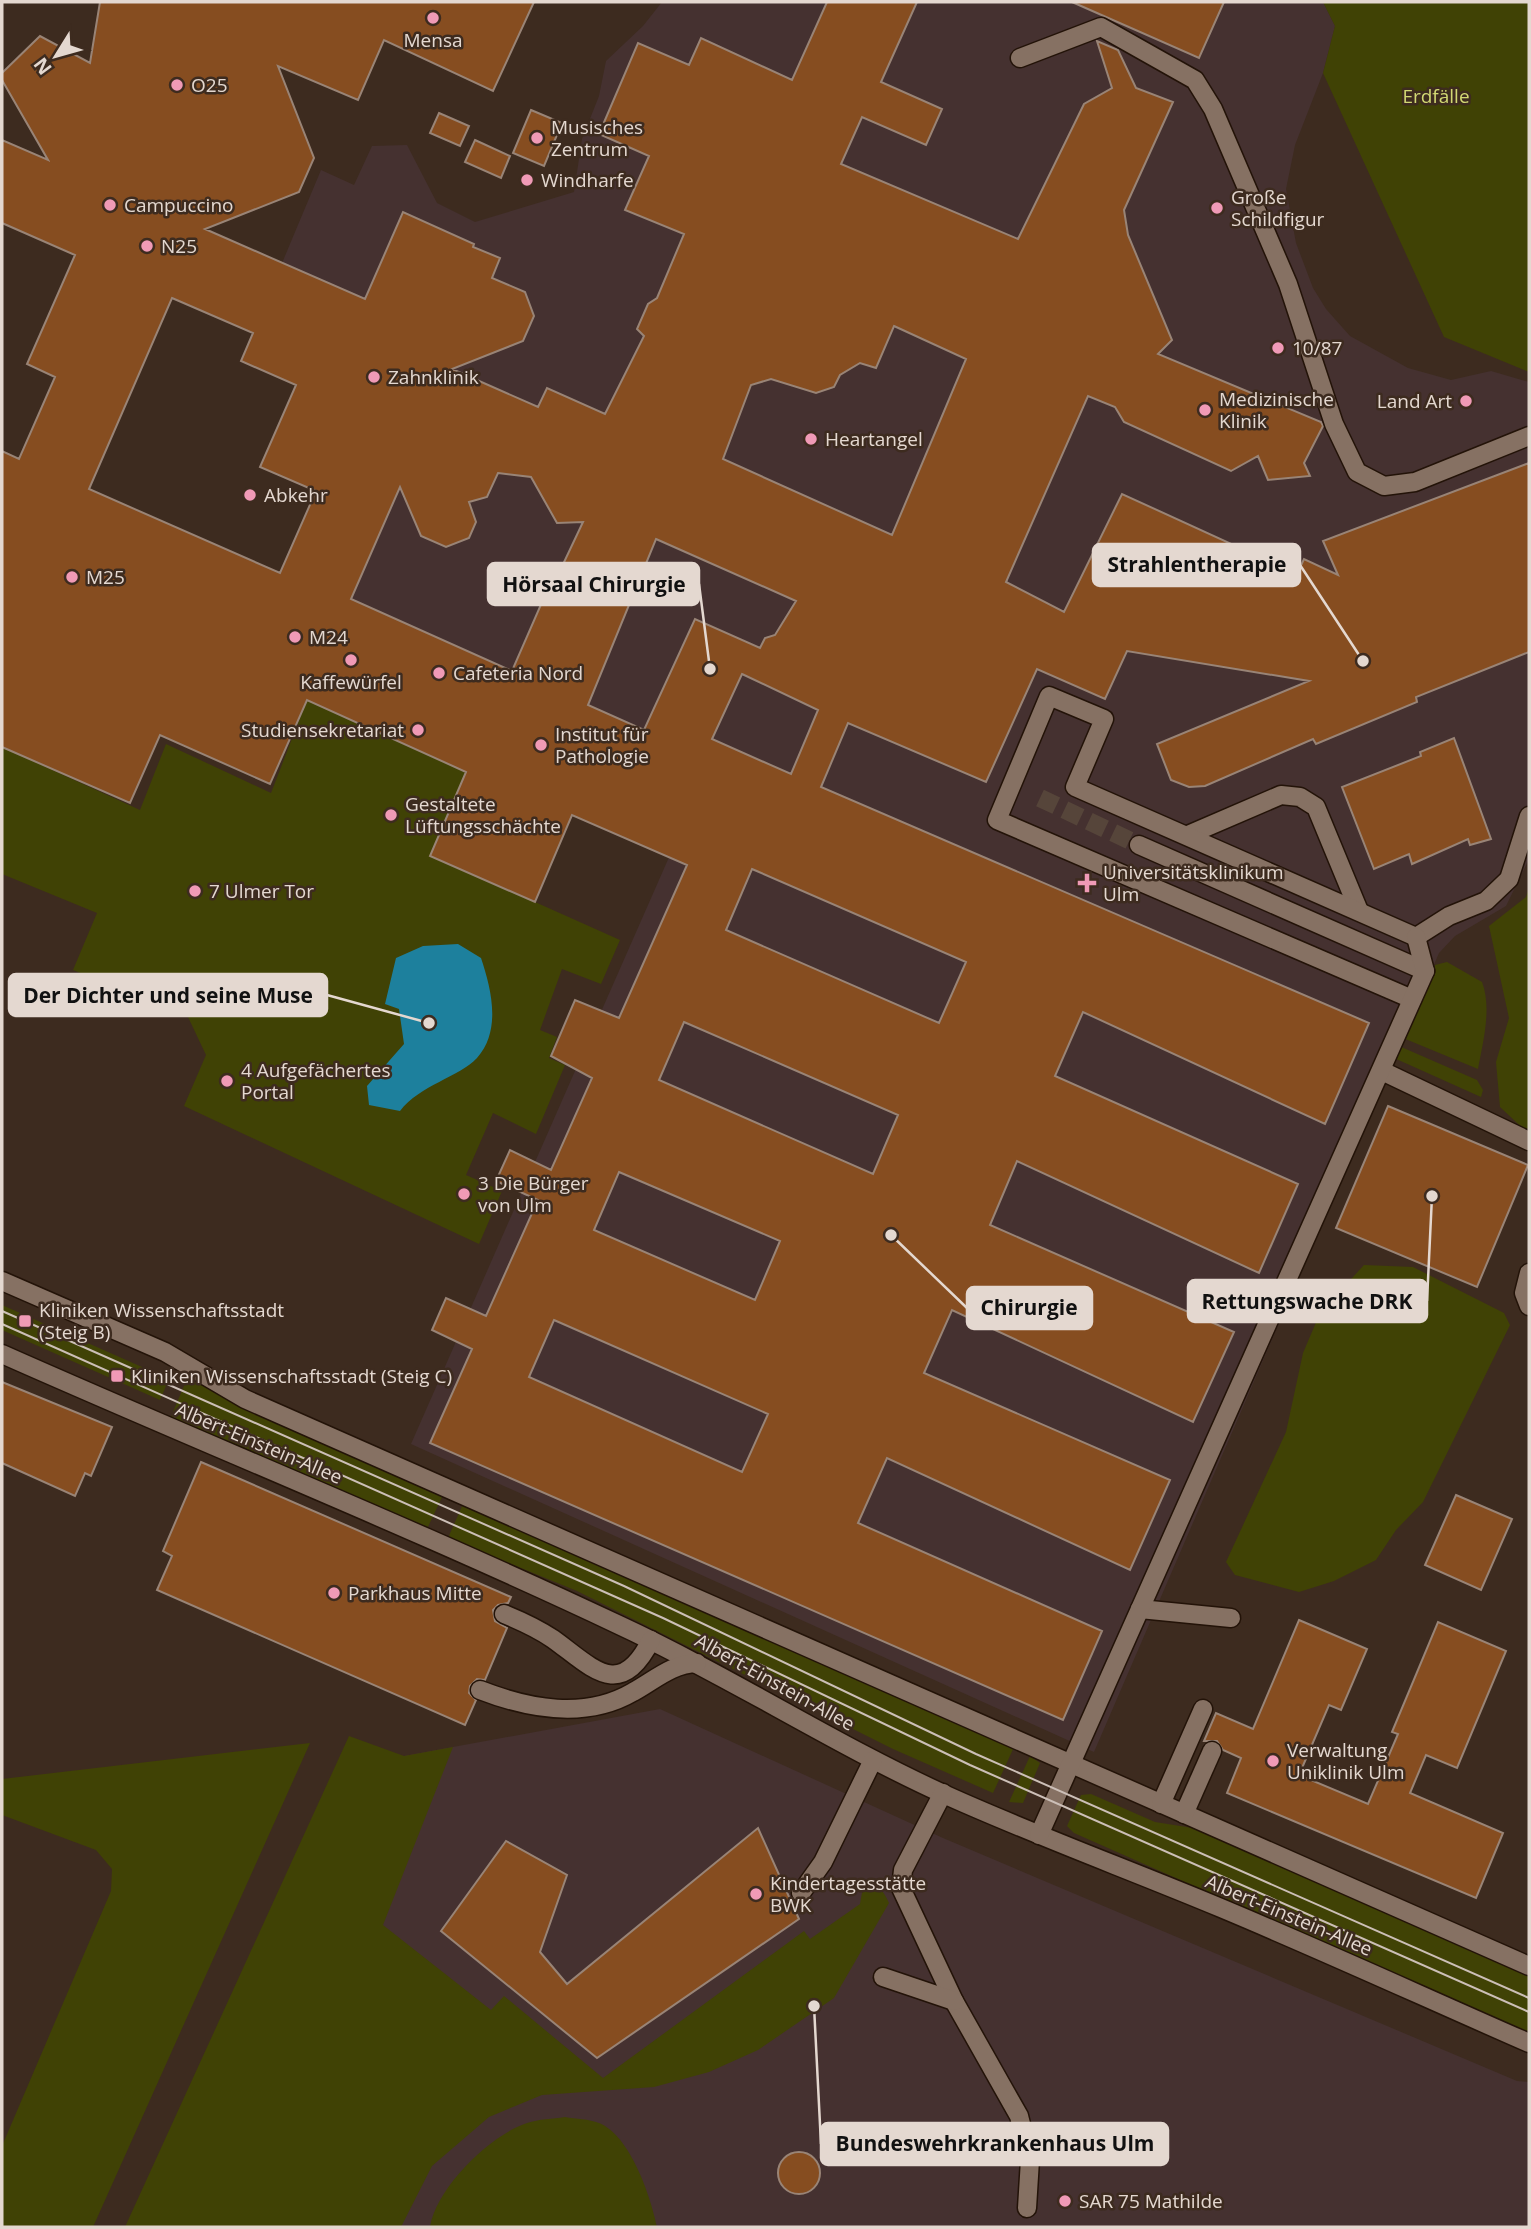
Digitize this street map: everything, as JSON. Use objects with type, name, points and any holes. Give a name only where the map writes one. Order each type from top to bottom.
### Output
[{"type":"street","points":[[1020,58],[1101,27],[1195,80],[1213,109],[1288,284],[1334,424],[1357,472],[1384,486],[1415,482],[1529,436]]},
{"type":"street","points":[[1412,999],[997,820],[1049,696],[1104,719],[1074,787],[1416,937]]},
{"type":"street","points":[[1188,835],[1280,796],[1300,797],[1316,807],[1359,911]]},
{"type":"street","points":[[1416,937],[1449,916],[1486,901],[1509,879],[1529,816]]},
{"type":"street","points":[[1139,845],[1425,971]]},
{"type":"street","points":[[1039,1835],[1425,971],[1416,937]]},
{"type":"street","points":[[1382,1071],[1529,1141]]},
{"type":"street","points":[[1529,1273],[1524,1293],[1529,1306]]},
{"type":"street","name":"Albert-Einstein-Allee","points":[[2,1280],[171,1355],[246,1399],[1529,1966]]},
{"type":"street","name":"Albert-Einstein-Allee","points":[[2,1354],[331,1495],[651,1640],[873,1760],[943,1793],[1039,1835],[1226,1910],[1529,2043]]},
{"type":"street","points":[[1140,1609],[1231,1618]]},
{"type":"street","points":[[504,1614],[541,1632],[591,1669],[608,1676],[618,1675],[634,1666],[651,1640]]},
{"type":"street","points":[[480,1690],[527,1706],[579,1709],[616,1701],[676,1666],[697,1663]]},
{"type":"street","points":[[1161,1804],[1203,1709]]},
{"type":"street","points":[[1184,1814],[1212,1751]]},
{"type":"street","points":[[801,1893],[823,1862],[873,1760]]},
{"type":"street","points":[[943,1793],[903,1870],[901,1888],[954,2001],[1019,2116],[1030,2160],[1027,2208]]},
{"type":"street","points":[[883,1977],[954,2001]]},
{"type":"shaded area","name":"Universitätsklinikum Ulm","points":[[662,2],[1323,2],[1335,26],[1323,73],[1295,145],[1286,189],[1296,243],[1313,288],[1326,309],[1350,336],[1408,368],[1451,380],[1491,371],[1529,382],[1529,859],[1506,906],[1455,936],[1439,953],[1094,1752],[411,1444],[710,764],[695,753],[358,602],[280,573],[316,492],[260,467],[296,385],[241,361],[321,170],[354,185],[372,146],[407,145],[437,203],[475,222],[574,192],[582,139],[599,96],[606,61],[643,26]]},
{"type":"shaded area","points":[[660,1709],[943,1838],[1517,2081],[1529,2082],[1529,2227],[185,2227],[404,1756]]},
{"type":"green space","name":"Erdfälle","points":[[1323,2],[1529,2],[1529,372],[1444,337],[1323,73],[1335,26]]},
{"type":"green space","points":[[307,700],[466,772],[535,902],[620,940],[601,984],[562,969],[540,1030],[557,1037],[549,1058],[565,1065],[536,1134],[493,1113],[466,1175],[502,1191],[479,1244],[184,1106],[206,1055],[188,1017],[73,970],[97,913],[2,874],[2,747],[140,810],[166,744],[271,793]]},
{"type":"green space","points":[[1529,888],[1529,1134],[1500,1107],[1496,1062],[1509,1018],[1489,926],[1526,897]]},
{"type":"green space","points":[[1447,962],[1482,982],[1485,992],[1484,1036],[1478,1069],[1403,1038],[1435,965]]},
{"type":"green space","points":[[1399,1046],[1477,1080],[1483,1090],[1481,1097],[1394,1058]]},
{"type":"green space","points":[[1364,1265],[1413,1267],[1504,1313],[1510,1325],[1423,1502],[1396,1530],[1376,1560],[1334,1581],[1299,1592],[1235,1575],[1226,1562],[1286,1432],[1303,1353],[1320,1313]]},
{"type":"green space","points":[[2,1305],[169,1379],[160,1400],[2,1330]]},
{"type":"green space","points":[[189,1374],[228,1400],[443,1495],[427,1529],[170,1419]]},
{"type":"green space","points":[[463,1504],[1014,1747],[993,1793],[893,1749],[577,1591],[448,1538]]},
{"type":"green space","points":[[349,1736],[404,1756],[453,1747],[383,1925],[491,2010],[504,1996],[603,2078],[804,1931],[810,1939],[860,1904],[863,1887],[879,1889],[889,1903],[834,1998],[758,2050],[709,2072],[654,2087],[542,2095],[489,2117],[432,2166],[401,2227],[125,2227]]},
{"type":"green space","points":[[310,1743],[93,2227],[2,2227],[2,2146],[111,1891],[112,1869],[96,1850],[2,1815],[2,1779]]},
{"type":"green space","points":[[1030,1756],[1040,1763],[1023,1803],[1009,1802]]},
{"type":"green space","points":[[1091,1794],[1155,1822],[1193,1828],[1529,1976],[1529,2034],[1074,1833],[1067,1826],[1081,1795]]},
{"type":"green space","points":[[565,2117],[599,2123],[620,2140],[644,2184],[657,2227],[430,2227],[442,2196],[482,2151],[512,2129],[527,2123]]},
{"type":"water","points":[[458,944],[481,958],[488,982],[492,1022],[485,1047],[469,1065],[418,1094],[400,1111],[369,1105],[367,1086],[404,1044],[399,1009],[385,1004],[396,958],[423,946]]},
{"type":"building","points":[[100,2],[534,2],[493,91],[384,40],[358,100],[278,66],[314,158],[299,192],[205,229],[365,299],[403,212],[474,244],[473,247],[500,258],[492,278],[525,292],[534,316],[523,341],[452,369],[538,407],[547,388],[605,414],[644,336],[637,329],[648,304],[657,298],[684,234],[625,210],[649,156],[599,134],[638,43],[689,65],[701,38],[792,80],[827,2],[917,2],[881,82],[942,109],[926,145],[862,117],[841,164],[1018,239],[1084,104],[1112,88],[1097,41],[1118,50],[1136,88],[1173,102],[1124,210],[1128,235],[1172,340],[1158,354],[1321,422],[1323,426],[1304,463],[1310,476],[1268,480],[1258,456],[1231,471],[1124,422],[1115,407],[1088,396],[1006,582],[1064,612],[1122,494],[1297,574],[1304,559],[1338,575],[1323,541],[1529,463],[1529,652],[1416,697],[1417,702],[1316,744],[1313,739],[1205,786],[1189,787],[1171,780],[1157,744],[1309,681],[1127,651],[1105,699],[1037,669],[986,782],[848,723],[821,787],[1369,1023],[1325,1124],[1083,1012],[1055,1076],[1298,1184],[1259,1273],[1017,1161],[990,1225],[1234,1332],[1193,1422],[952,1310],[924,1373],[1170,1480],[1130,1570],[887,1458],[858,1523],[1102,1631],[1063,1720],[430,1443],[472,1349],[432,1330],[446,1298],[486,1316],[538,1200],[496,1181],[510,1150],[551,1170],[592,1078],[551,1056],[575,1000],[619,1018],[687,865],[572,815],[535,902],[430,856],[466,772],[307,700],[270,784],[160,735],[130,803],[2,747],[2,451],[19,459],[55,377],[27,364],[75,255],[2,223],[2,140],[48,160],[2,80],[2,73],[40,36],[90,63]],"holes":[[[172,298],[253,333],[241,361],[296,385],[260,467],[316,491],[280,573],[89,489]],[[894,326],[966,359],[892,535],[723,459],[751,385],[771,379],[816,393],[834,387],[840,375],[860,363],[876,368]],[[498,473],[531,477],[557,523],[583,522],[549,594],[546,593],[512,671],[351,599],[400,487],[421,536],[446,547],[469,538],[476,522],[469,502],[487,497]],[[656,539],[796,601],[775,635],[765,638],[760,648],[695,619],[644,730],[588,705]],[[742,674],[818,710],[791,774],[712,739]],[[752,869],[966,962],[939,1023],[726,930]],[[684,1022],[898,1115],[873,1174],[659,1080]],[[619,1172],[780,1241],[755,1300],[594,1230]],[[554,1320],[768,1414],[742,1472],[529,1377]]]},
{"type":"building","points":[[1072,2],[1224,2],[1199,58]]},
{"type":"building","name":"Musisches Zentrum","points":[[531,110],[562,123],[544,166],[513,153]]},
{"type":"building","points":[[439,113],[469,126],[460,146],[430,133]]},
{"type":"building","name":"Musisches Zentrum","points":[[475,140],[510,156],[501,178],[465,162]]},
{"type":"building","points":[[1454,738],[1491,839],[1470,845],[1468,839],[1412,864],[1409,854],[1374,869],[1342,787],[1421,756],[1420,752]]},
{"type":"building","points":[[1388,1106],[1528,1165],[1477,1287],[1336,1228]]},
{"type":"building","points":[[2,1382],[112,1427],[91,1476],[85,1473],[75,1496],[2,1463]]},
{"type":"building","name":"Parkhaus Mitte","points":[[201,1462],[511,1597],[508,1603],[498,1605],[493,1610],[495,1621],[507,1628],[485,1680],[477,1679],[470,1686],[469,1693],[476,1700],[465,1725],[157,1590],[172,1556],[163,1551]]},
{"type":"building","points":[[1456,1495],[1512,1519],[1481,1590],[1425,1565]]},
{"type":"building","name":"Verwaltung Uniklinik Ulm","points":[[1299,1620],[1367,1649],[1341,1710],[1329,1705],[1299,1775],[1368,1804],[1398,1734],[1392,1732],[1438,1622],[1506,1651],[1457,1768],[1426,1755],[1410,1793],[1503,1833],[1476,1898],[1227,1793],[1241,1758],[1223,1750],[1217,1741],[1204,1741],[1216,1713],[1253,1729]]},
{"type":"building","points":[[758,1828],[799,1919],[597,2058],[441,1931],[506,1841],[567,1875],[540,1952],[567,1984]]},
{"type":"building","points":[[799,2152],[814,2158],[820,2173],[814,2188],[799,2194],[784,2188],[778,2173],[784,2158]]},
{"type":"tunnel","points":[[1040,798],[1139,845]]},
{"type":"tram line","points":[[2,1311],[624,1586],[976,1754],[1529,1998]]},
{"type":"tram line","points":[[2,1324],[663,1618],[970,1765],[1529,2012]]},
{"type":"place","name":"Mensa","points":[[433,18]]},
{"type":"place","name":"O25","points":[[177,85]]},
{"type":"place","name":"Musisches Zentrum","points":[[537,138]]},
{"type":"place","name":"Windharfe","points":[[527,180]]},
{"type":"place","name":"Campuccino","points":[[110,205]]},
{"type":"place","name":"Große Schildfigur","points":[[1217,208]]},
{"type":"place","name":"N25","points":[[147,246]]},
{"type":"place","name":"10/87","points":[[1278,348]]},
{"type":"place","name":"Zahnklinik","points":[[374,377]]},
{"type":"place","name":"Land Art","points":[[1466,401]]},
{"type":"place","name":"Medizinische Klinik","points":[[1205,410]]},
{"type":"place","name":"Heartangel","points":[[811,439]]},
{"type":"place","name":"Abkehr","points":[[250,495]]},
{"type":"place","name":"M25","points":[[72,577]]},
{"type":"place","name":"M24","points":[[295,637]]},
{"type":"place","name":"Kaffewürfel","points":[[351,660]]},
{"type":"place","name":"Strahlentherapie","points":[[1363,661]]},
{"type":"place","name":"Hörsaal Chirurgie","points":[[710,669]]},
{"type":"place","name":"Cafeteria Nord","points":[[439,673]]},
{"type":"place","name":"Studiensekretariat","points":[[418,730]]},
{"type":"place","name":"Institut für Pathologie","points":[[541,745]]},
{"type":"place","name":"Gestaltete Lüftungsschächte","points":[[391,815]]},
{"type":"place","name":"Universitätsklinikum Ulm","points":[[1087,883]]},
{"type":"place","name":"7 Ulmer Tor","points":[[195,891]]},
{"type":"place","name":"Der Dichter und seine Muse","points":[[429,1023]]},
{"type":"place","name":"4 Aufgefächertes Portal","points":[[227,1081]]},
{"type":"place","name":"3 Die Bürger von Ulm","points":[[464,1194]]},
{"type":"place","name":"Rettungswache DRK","points":[[1432,1196]]},
{"type":"place","name":"Chirurgie","points":[[891,1235]]},
{"type":"place","name":"Kliniken Wissenschaftsstadt (Steig B)","points":[[25,1321]]},
{"type":"place","name":"Kliniken Wissenschaftsstadt (Steig C)","points":[[117,1376]]},
{"type":"place","name":"Parkhaus Mitte","points":[[334,1593]]},
{"type":"place","name":"Verwaltung Uniklinik Ulm","points":[[1273,1761]]},
{"type":"place","name":"Kindertagesstätte BWK","points":[[756,1894]]},
{"type":"place","name":"Bundeswehrkrankenhaus Ulm","points":[[814,2006]]},
{"type":"place","name":"SAR 75 Mathilde","points":[[1065,2201]]}]
